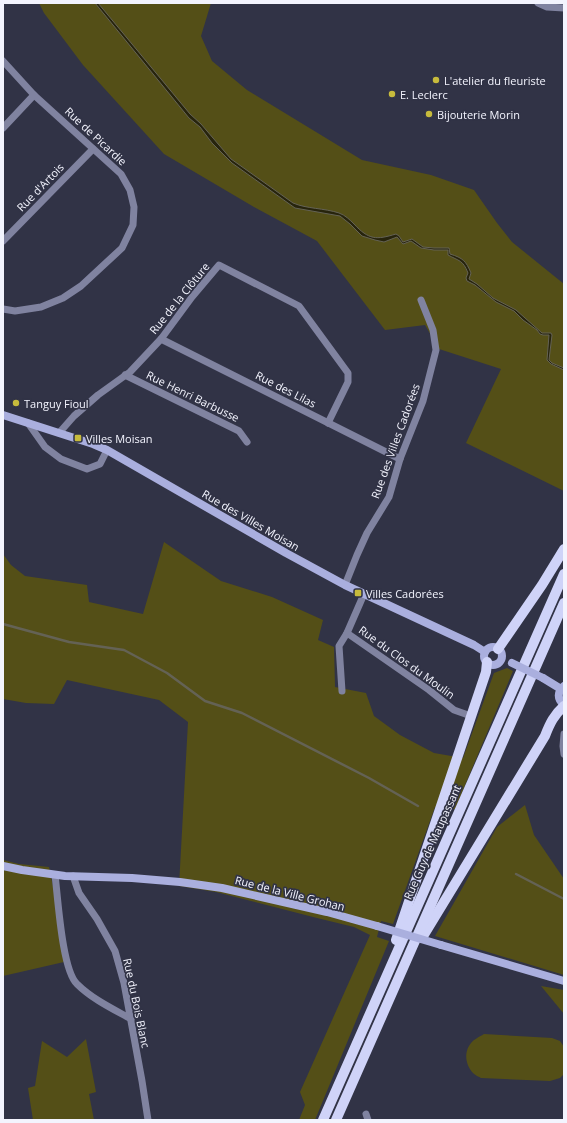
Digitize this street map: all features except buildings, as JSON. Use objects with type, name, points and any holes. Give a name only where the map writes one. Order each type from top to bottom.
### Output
[{"type":"main road","name":"Rue des Villes Moisan","points":[[3,415],[93,444],[107,450],[286,553],[345,585],[474,645],[485,652]]},
{"type":"main road","points":[[402,970],[545,736],[557,712],[564,705],[559,698],[562,688],[512,663],[499,654],[492,648],[485,652],[484,657],[489,664],[495,665],[498,663],[499,654],[564,549]]},
{"type":"main road","name":"Rue Guy de Maupassant","points":[[323,1120],[564,574]]},
{"type":"main road","points":[[336,1120],[564,603]]},
{"type":"main road","points":[[377,997],[486,672],[487,662]]},
{"type":"main road","name":"Rue de la Ville Grohan","points":[[3,866],[22,870],[73,876],[132,878],[180,882],[222,888],[327,912],[564,981]]},
{"type":"street","points":[[538,3],[547,7],[564,8]]},
{"type":"street","name":"Rue de Picardie","points":[[3,61],[34,95],[121,174],[130,190],[134,207],[133,225],[122,248],[81,286],[64,298],[41,307],[15,311],[3,309]]},
{"type":"street","points":[[3,128],[34,95]]},
{"type":"street","name":"Rue d'Artois","points":[[3,241],[93,149]]},
{"type":"street","name":"Rue de la Clôture","points":[[59,433],[74,416],[98,395],[130,372],[161,339],[192,297],[219,265],[299,306],[348,373],[348,382],[328,423]]},
{"type":"street","name":"Rue des Villes Cadorées","points":[[345,585],[367,533],[389,497],[400,459],[423,402],[436,350],[433,330],[421,300]]},
{"type":"street","name":"Rue des Lilas","points":[[161,339],[400,459]]},
{"type":"street","name":"Rue Henri Barbusse","points":[[125,375],[239,431],[247,442]]},
{"type":"street","points":[[28,423],[45,447],[61,459],[87,469],[100,464],[107,450]]},
{"type":"street","name":"Rue du Clos du Moulin","points":[[364,594],[347,633],[430,690],[454,710],[470,716]]},
{"type":"street","points":[[342,691],[339,646],[347,633]]},
{"type":"street","points":[[564,734],[564,754]]},
{"type":"street","points":[[55,874],[62,940],[69,970],[76,984],[100,1002],[131,1019]]},
{"type":"street","name":"Rue du Bois Blanc","points":[[73,876],[79,893],[97,919],[115,951],[124,983],[148,1120]]},
{"type":"shaded area","points":[[39,3],[211,3],[201,36],[212,61],[247,90],[362,160],[431,175],[474,190],[512,242],[564,284],[564,491],[466,443],[501,369],[439,349],[425,325],[385,330],[317,241],[254,207],[164,154],[83,65],[44,13]]},
{"type":"shaded area","points":[[95,3],[98,3],[190,114],[201,124],[231,159],[293,203],[341,214],[369,236],[378,238],[396,234],[403,242],[412,239],[423,247],[449,248],[450,254],[464,260],[471,273],[469,279],[493,298],[516,310],[542,333],[551,333],[549,360],[552,363],[564,368],[564,370],[551,364],[547,360],[549,335],[540,334],[514,311],[496,302],[475,285],[467,281],[466,278],[468,273],[464,266],[460,261],[448,255],[448,250],[421,248],[411,241],[403,244],[397,237],[384,242],[362,236],[340,216],[295,208],[232,163],[212,143],[200,127],[189,118]]},
{"type":"shaded area","points":[[164,542],[221,581],[272,597],[323,620],[318,640],[334,647],[335,687],[366,693],[374,716],[400,735],[434,753],[463,758],[494,673],[507,668],[513,671],[455,809],[435,807],[393,924],[381,921],[377,937],[389,941],[315,1120],[299,1120],[305,1105],[300,1092],[370,935],[354,927],[216,892],[179,886],[188,722],[159,700],[67,680],[54,704],[26,703],[3,699],[3,554],[11,565],[25,576],[87,585],[89,602],[143,614]]},
{"type":"shaded area","points":[[525,805],[534,835],[564,879],[564,975],[435,936],[497,827]]},
{"type":"shaded area","points":[[3,860],[19,864],[49,867],[56,901],[64,962],[3,976]]},
{"type":"shaded area","points":[[541,986],[564,990],[564,1014]]},
{"type":"shaded area","points":[[484,1034],[552,1038],[560,1041],[564,1047],[564,1074],[560,1078],[550,1081],[481,1078],[474,1074],[471,1070],[467,1063],[466,1056],[467,1049],[470,1044]]},
{"type":"shaded area","points":[[86,1039],[96,1092],[89,1094],[94,1120],[33,1120],[28,1088],[35,1086],[42,1041],[67,1057]]},
{"type":"waterway","points":[[3,624],[69,642],[124,650],[167,673],[205,701],[242,713],[369,778],[418,806]]},
{"type":"waterway","points":[[516,874],[564,899]]},
{"type":"place","name":"L'atelier du fleuriste","points":[[436,80]]},
{"type":"place","name":"E. Leclerc","points":[[392,94]]},
{"type":"place","name":"Bijouterie Morin","points":[[429,114]]},
{"type":"place","name":"Tanguy Fioul","points":[[16,403]]},
{"type":"place","name":"Villes Moisan","points":[[78,438]]},
{"type":"place","name":"Villes Cadorées","points":[[358,593]]}]
